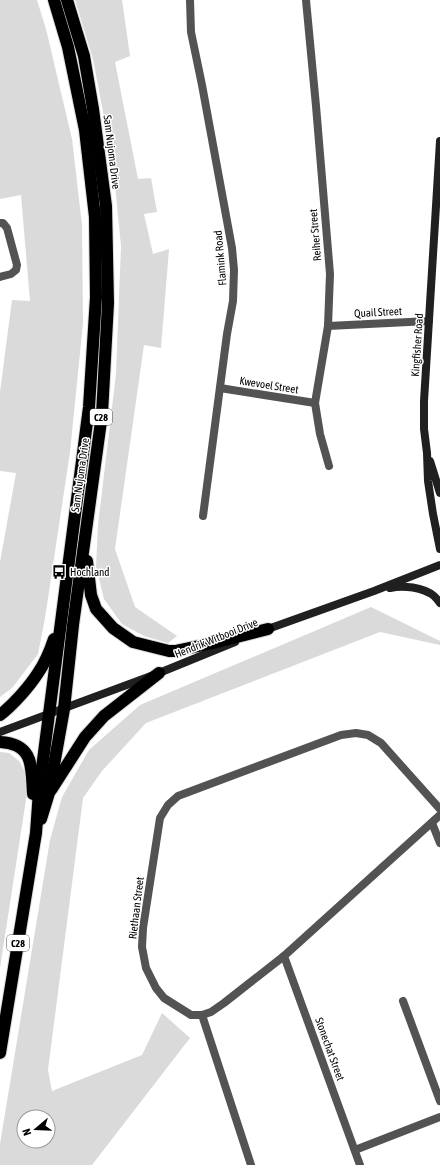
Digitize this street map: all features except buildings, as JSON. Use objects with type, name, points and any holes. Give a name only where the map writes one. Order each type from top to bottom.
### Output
[{"type":"highway","name":"Sam Nujoma Drive","points":[[0,1053],[36,833],[39,791],[89,407],[96,297],[95,217],[85,130],[68,47],[54,0]]},
{"type":"highway","name":"Sam Nujoma Drive","points":[[36,833],[47,804],[64,709],[73,625],[102,414],[108,304],[106,206],[94,109],[84,56],[68,0]]},
{"type":"highway","points":[[85,542],[91,595],[96,609],[113,628],[133,642],[175,651],[268,629]]},
{"type":"highway","points":[[0,715],[38,673],[61,621]]},
{"type":"highway","points":[[49,793],[85,737],[104,716],[159,674]]},
{"type":"highway","points":[[0,742],[12,744],[22,749],[31,761],[36,833]]},
{"type":"main road","name":"Kingfisher Road","points":[[440,141],[424,401],[424,429],[430,498],[440,549]]},
{"type":"main road","points":[[427,453],[440,493]]},
{"type":"main road","name":"Hendrik Witbooi Drive","points":[[0,732],[159,674],[268,629],[374,591],[440,565]]},
{"type":"main road","points":[[374,591],[409,586],[433,595],[440,603]]},
{"type":"street","name":"Flamink Road","points":[[190,0],[191,32],[209,120],[232,248],[233,263],[233,301],[227,334],[203,516]]},
{"type":"street","name":"Reiher Street","points":[[306,0],[330,274],[328,326],[315,403],[320,434],[330,466]]},
{"type":"street","points":[[0,223],[3,223],[7,228],[17,265],[16,270],[11,274],[0,278]]},
{"type":"street","name":"Quail Street","points":[[328,326],[429,321]]},
{"type":"street","name":"Kwevoel Street","points":[[220,388],[315,403]]},
{"type":"street","name":"Riethaan Street","points":[[202,1015],[191,1015],[164,998],[156,988],[146,968],[142,947],[143,928],[157,830],[160,818],[168,805],[178,796],[341,735],[356,733],[368,735],[381,743],[440,809]]},
{"type":"street","points":[[252,1165],[202,1015],[211,1012],[224,1003],[284,956],[440,815]]},
{"type":"street","points":[[432,823],[440,843]]},
{"type":"street","name":"Stonechat Street","points":[[284,956],[360,1165]]},
{"type":"street","points":[[403,1001],[440,1101]]},
{"type":"street","points":[[355,1150],[440,1117]]},
{"type":"shaded area","points":[[0,0],[37,0],[46,29],[72,139],[82,225],[83,323],[70,452],[45,618],[38,654],[12,688],[0,697],[0,562],[16,473],[0,471],[0,392],[12,300],[30,301],[21,195],[0,199]]},
{"type":"shaded area","points":[[75,0],[122,0],[130,56],[115,62],[138,179],[151,178],[157,212],[144,214],[153,254],[169,249],[161,348],[144,345],[115,549],[135,607],[177,636],[168,643],[144,636],[122,624],[104,599],[96,567],[98,525],[116,374],[121,246],[113,165],[93,59]]},
{"type":"shaded area","points":[[371,607],[440,641],[440,645],[380,632],[146,723],[102,771],[83,798],[48,1070],[52,1091],[142,1055],[162,1013],[190,1038],[92,1165],[0,1165],[0,1144],[50,840],[62,797],[89,750],[140,705]]},
{"type":"shaded area","points":[[0,752],[9,753],[19,761],[25,772],[27,793],[0,968]]},
{"type":"place","name":"Hochland","points":[[59,572]]}]
